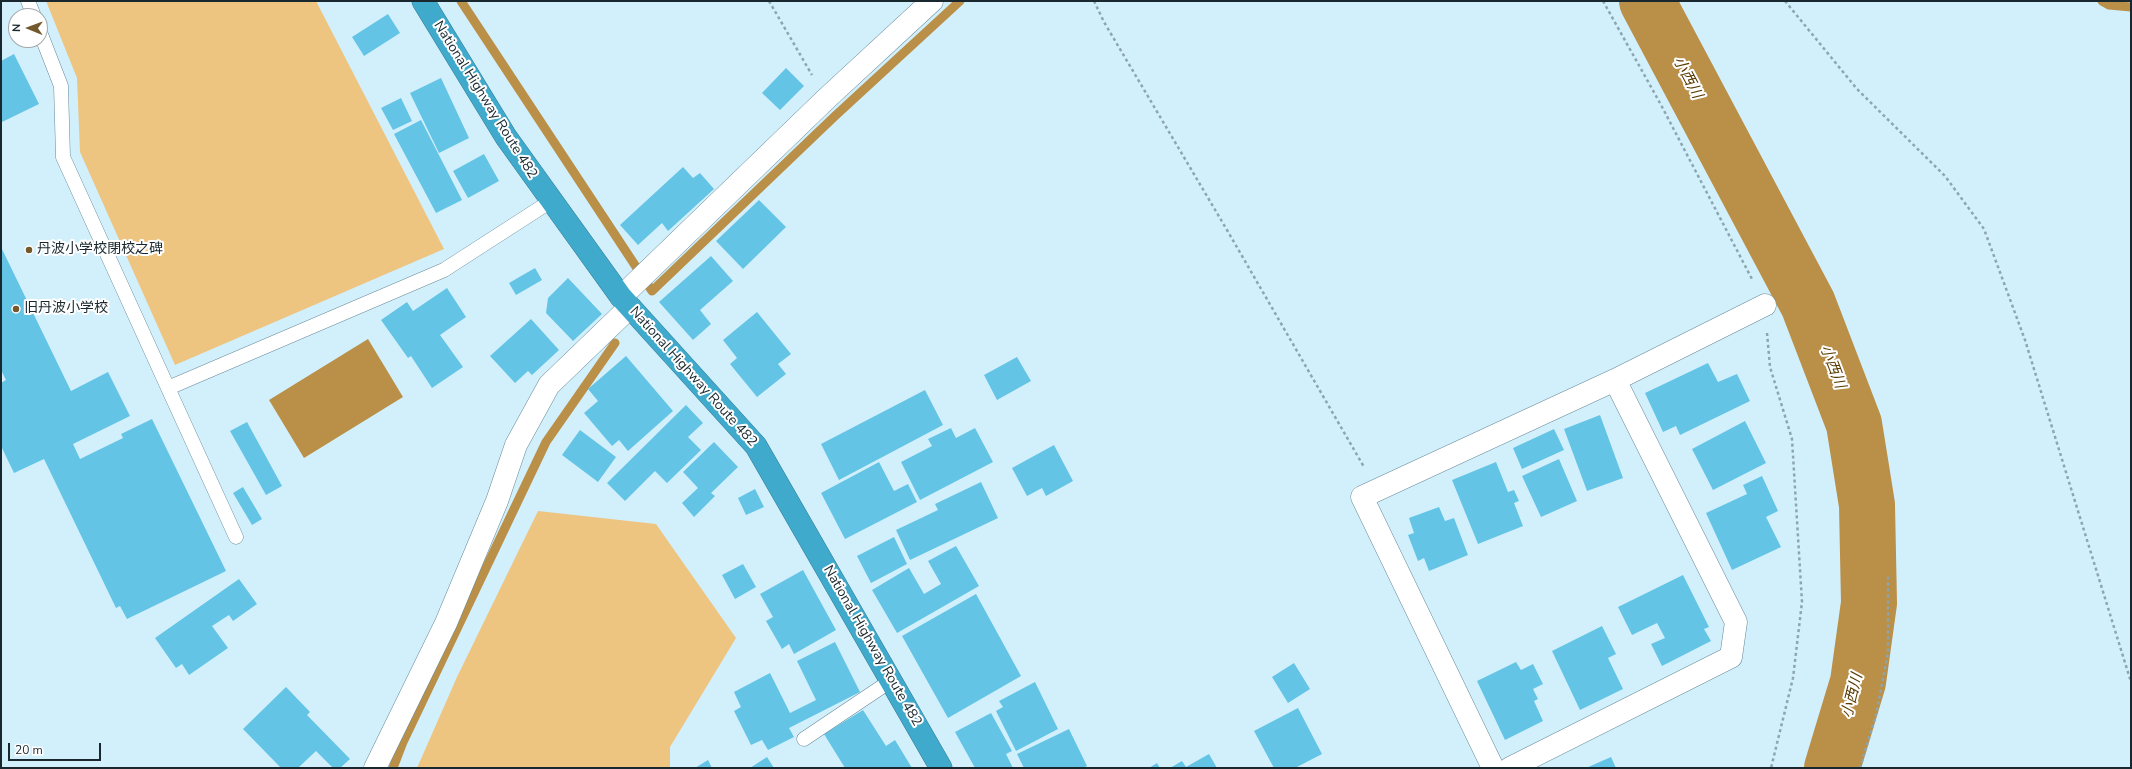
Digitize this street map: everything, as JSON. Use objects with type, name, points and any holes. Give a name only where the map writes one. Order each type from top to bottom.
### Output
[{"type":"highway","name":"National Highway Route 482","points":[[423,1],[506,138],[626,302],[756,446],[892,680],[941,768]]},
{"type":"street","points":[[375,768],[446,623],[497,501],[516,445],[549,385],[626,302],[826,99],[932,1]]},
{"type":"street","points":[[1493,768],[1362,497],[1615,380],[1765,305]]},
{"type":"street","points":[[1510,768],[1731,657],[1736,622],[1615,380]]},
{"type":"lane","points":[[46,48],[61,86],[63,157],[236,537]]},
{"type":"lane","points":[[168,388],[444,270],[551,201]]},
{"type":"lane","points":[[804,739],[892,680]]},
{"type":"path","points":[[769,1],[826,99]]},
{"type":"path","points":[[1094,1],[1104,22],[1227,230],[1377,490]]},
{"type":"path","points":[[1604,1],[1660,103],[1765,305],[1770,367],[1792,439],[1802,602],[1793,678],[1771,768]]},
{"type":"path","points":[[1785,1],[1857,89],[1945,176],[1984,229],[2025,340],[2131,682]]},
{"type":"path","points":[[1860,768],[1876,715],[1888,653],[1888,576]]},
{"type":"shaded area","points":[[46,1],[316,1],[444,249],[175,365],[80,152],[77,78]]},
{"type":"shaded area","points":[[368,339],[403,397],[304,458],[269,400]]},
{"type":"shaded area","points":[[538,511],[656,524],[736,638],[670,747],[670,768],[417,768],[457,677]]},
{"type":"building","points":[[388,14],[400,33],[364,56],[352,37]]},
{"type":"building","points":[[14,54],[39,104],[2,122],[1,61]]},
{"type":"building","points":[[786,68],[804,86],[780,110],[762,93]]},
{"type":"building","points":[[441,78],[469,138],[439,153],[410,93]]},
{"type":"building","points":[[401,98],[412,121],[393,130],[381,108]]},
{"type":"building","points":[[421,120],[462,200],[436,213],[394,134]]},
{"type":"building","points":[[484,154],[499,181],[468,198],[453,171]]},
{"type":"building","points":[[683,167],[693,178],[700,173],[714,189],[668,231],[662,223],[638,245],[620,225]]},
{"type":"building","points":[[759,200],[786,227],[743,269],[716,241]]},
{"type":"building","points":[[1,247],[71,391],[108,372],[130,416],[73,444],[80,459],[123,438],[121,434],[152,419],[226,571],[127,619],[120,606],[116,608],[44,459],[14,473],[1,446],[1,383],[6,380],[1,370]]},
{"type":"building","points":[[711,256],[733,281],[700,310],[711,324],[693,340],[659,302]]},
{"type":"building","points":[[535,268],[542,280],[516,295],[509,283]]},
{"type":"building","points":[[568,278],[602,314],[573,341],[546,313],[548,298]]},
{"type":"building","points":[[447,288],[466,317],[440,335],[463,367],[432,388],[411,356],[408,358],[381,320],[407,302],[413,311]]},
{"type":"building","points":[[757,312],[791,354],[778,364],[786,374],[757,397],[730,364],[737,358],[723,340]]},
{"type":"building","points":[[531,319],[559,350],[532,375],[528,371],[515,383],[490,356]]},
{"type":"building","points":[[626,356],[673,411],[628,451],[619,440],[612,446],[584,413],[598,401],[588,389]]},
{"type":"building","points":[[1017,357],[1031,381],[997,400],[984,375]]},
{"type":"building","points":[[1708,363],[1718,382],[1737,374],[1750,401],[1680,435],[1676,426],[1663,432],[1645,393]]},
{"type":"building","points":[[925,390],[943,425],[839,480],[821,444]]},
{"type":"building","points":[[686,405],[703,423],[688,437],[701,450],[667,483],[655,471],[625,501],[607,483]]},
{"type":"building","points":[[1600,415],[1623,478],[1587,491],[1564,429]]},
{"type":"building","points":[[1745,421],[1766,463],[1713,490],[1692,449]]},
{"type":"building","points":[[247,422],[282,486],[266,495],[230,431]]},
{"type":"building","points":[[951,428],[956,438],[975,428],[993,462],[920,500],[901,462],[932,446],[928,439]]},
{"type":"building","points":[[1554,429],[1564,450],[1522,469],[1513,448]]},
{"type":"building","points":[[580,430],[616,457],[598,482],[562,455]]},
{"type":"building","points":[[714,442],[738,467],[711,493],[715,496],[694,517],[682,503],[698,488],[683,472]]},
{"type":"building","points":[[1054,445],[1073,481],[1046,496],[1042,488],[1027,496],[1012,468]]},
{"type":"building","points":[[1559,459],[1577,501],[1541,517],[1522,476]]},
{"type":"building","points":[[879,462],[894,491],[908,484],[917,502],[845,539],[821,493]]},
{"type":"building","points":[[1496,462],[1508,492],[1514,490],[1519,501],[1514,503],[1523,526],[1478,544],[1452,480]]},
{"type":"building","points":[[1762,476],[1778,511],[1766,517],[1781,547],[1732,570],[1706,513],[1747,494],[1743,485]]},
{"type":"building","points":[[981,482],[998,518],[910,560],[896,530],[938,510],[935,504]]},
{"type":"building","points":[[243,487],[262,519],[252,525],[233,493]]},
{"type":"building","points":[[755,489],[764,507],[746,515],[738,498]]},
{"type":"building","points":[[1439,507],[1445,521],[1454,518],[1468,555],[1429,571],[1424,558],[1418,561],[1408,535],[1414,533],[1409,518]]},
{"type":"building","points":[[894,537],[907,564],[871,583],[857,556]]},
{"type":"building","points":[[956,546],[979,586],[897,633],[872,590],[909,568],[924,594],[941,584],[928,561]]},
{"type":"building","points":[[743,564],[756,587],[735,599],[722,575]]},
{"type":"building","points":[[803,570],[836,630],[794,654],[789,644],[782,649],[766,621],[773,617],[760,594]]},
{"type":"building","points":[[1683,575],[1709,627],[1704,629],[1711,641],[1662,666],[1651,644],[1665,638],[1657,623],[1632,635],[1618,607]]},
{"type":"building","points":[[239,579],[257,604],[233,621],[229,615],[212,626],[228,648],[189,675],[182,664],[176,668],[155,638]]},
{"type":"building","points":[[976,594],[1021,676],[948,718],[902,636]]},
{"type":"building","points":[[1602,626],[1616,654],[1608,658],[1623,689],[1580,710],[1552,651]]},
{"type":"building","points":[[835,642],[860,692],[789,728],[794,737],[768,750],[762,740],[751,745],[734,711],[741,707],[734,692],[770,673],[790,713],[816,700],[797,661]]},
{"type":"building","points":[[1516,662],[1521,670],[1533,664],[1543,684],[1533,689],[1538,699],[1534,701],[1543,721],[1505,740],[1477,681]]},
{"type":"building","points":[[1294,663],[1310,689],[1288,703],[1272,677]]},
{"type":"building","points":[[1035,682],[1058,729],[1016,751],[996,711],[1003,707],[999,701]]},
{"type":"building","points":[[286,687],[310,712],[307,715],[350,759],[340,768],[333,768],[316,751],[298,768],[281,768],[243,729]]},
{"type":"building","points":[[1298,708],[1322,754],[1295,768],[1274,768],[1254,731]]},
{"type":"building","points":[[863,710],[886,746],[895,740],[912,768],[845,768],[824,734]]},
{"type":"building","points":[[991,713],[1012,751],[1006,754],[1013,768],[975,768],[955,732]]},
{"type":"building","points":[[1069,729],[1087,766],[1083,768],[1024,768],[1017,754]]},
{"type":"building","points":[[1209,754],[1217,768],[1170,768],[1182,761],[1186,767]]},
{"type":"building","points":[[767,757],[774,768],[750,768]]},
{"type":"building","points":[[1611,757],[1616,768],[1586,768]]},
{"type":"building","points":[[708,760],[712,768],[695,768]]},
{"type":"building","points":[[1157,763],[1160,768],[1149,768]]},
{"type":"waterway","points":[[461,1],[652,291],[835,116],[960,1]]},
{"type":"waterway","name":"小西川","points":[[1647,1],[1808,304],[1854,424],[1867,505],[1869,603],[1858,682],[1832,768]]},
{"type":"waterway","points":[[2102,1],[2109,5],[2131,7]]},
{"type":"waterway","points":[[393,768],[403,742],[546,442],[615,343]]},
{"type":"place","name":"丹波小学校閉校之碑","points":[[29,250]]},
{"type":"place","name":"旧丹波小学校","points":[[16,309]]}]
